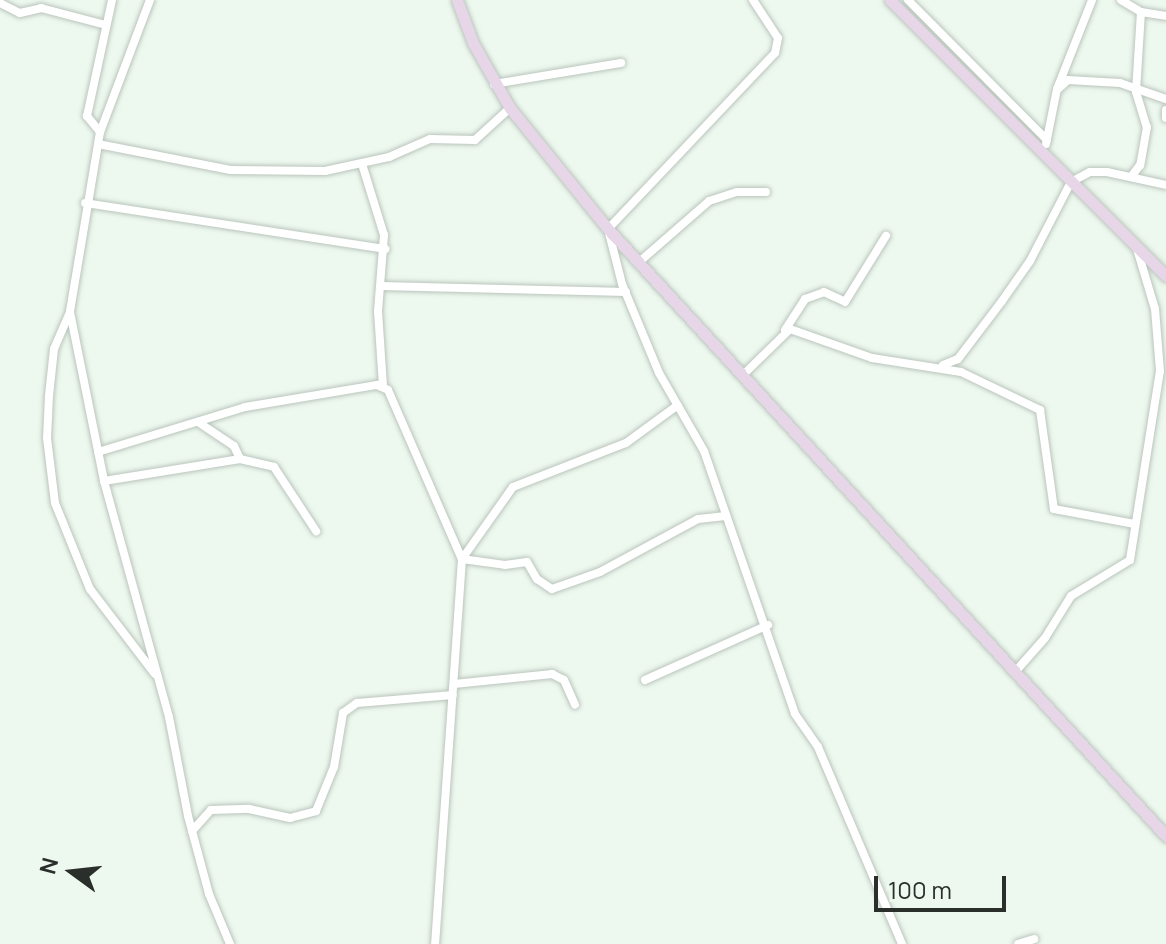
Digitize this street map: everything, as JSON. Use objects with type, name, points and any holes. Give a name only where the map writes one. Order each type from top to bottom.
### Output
[{"type":"street","points":[[100,132],[87,116],[112,0]]},
{"type":"street","points":[[150,0],[100,132],[85,203],[70,312],[54,349],[47,438],[55,503],[90,589],[158,678]]},
{"type":"street","points":[[457,0],[494,84],[608,229],[1166,836]]},
{"type":"street","points":[[608,229],[775,53],[778,38],[753,0]]},
{"type":"street","points":[[890,0],[1166,276]]},
{"type":"street","points":[[908,0],[1047,140]]},
{"type":"street","points":[[1045,156],[1057,89],[1092,0]]},
{"type":"street","points":[[1121,0],[1141,12],[1166,16]]},
{"type":"street","points":[[0,3],[20,13],[41,8],[106,25]]},
{"type":"street","points":[[1131,177],[1140,165],[1147,127],[1136,92],[1141,12]]},
{"type":"street","points":[[494,84],[621,63]]},
{"type":"street","points":[[1057,89],[1068,80],[1120,83],[1136,92],[1166,99]]},
{"type":"street","points":[[98,144],[230,170],[325,171],[362,164],[430,139],[475,140],[510,108]]},
{"type":"street","points":[[1166,110],[1166,118]]},
{"type":"street","points":[[362,164],[385,249],[381,286],[383,386],[462,559],[435,944]]},
{"type":"street","points":[[942,365],[958,359],[1002,301],[1030,261],[1071,182],[1090,172],[1166,185]]},
{"type":"street","points":[[638,263],[709,201],[737,192],[766,192]]},
{"type":"street","points":[[85,203],[385,249]]},
{"type":"street","points":[[608,229],[626,292],[678,405],[704,451],[768,625],[795,714],[818,747],[902,944]]},
{"type":"street","points":[[743,375],[785,330],[805,299],[824,292],[845,302],[886,236]]},
{"type":"street","points":[[1015,672],[1045,638],[1071,596],[1127,565],[1160,371],[1155,309],[1137,248]]},
{"type":"street","points":[[381,286],[626,292]]},
{"type":"street","points":[[70,312],[104,481],[158,678],[192,831],[230,944]]},
{"type":"street","points":[[785,330],[826,338],[872,358],[942,365],[1040,410],[1054,509],[1135,524]]},
{"type":"street","points":[[98,452],[291,397],[383,386]]},
{"type":"street","points":[[462,559],[513,487],[626,443],[678,405]]},
{"type":"street","points":[[198,422],[234,446],[240,459]]},
{"type":"street","points":[[104,481],[240,459],[274,467],[316,531]]},
{"type":"street","points":[[462,559],[505,565],[527,562],[537,579],[552,589],[600,572],[698,519],[726,516]]},
{"type":"street","points":[[645,680],[768,625]]},
{"type":"street","points":[[454,684],[552,674],[564,680],[575,705]]},
{"type":"street","points":[[192,831],[211,810],[249,809],[290,818],[316,811],[334,767],[343,713],[357,703],[453,695]]},
{"type":"street","points":[[1018,944],[1034,939]]}]
